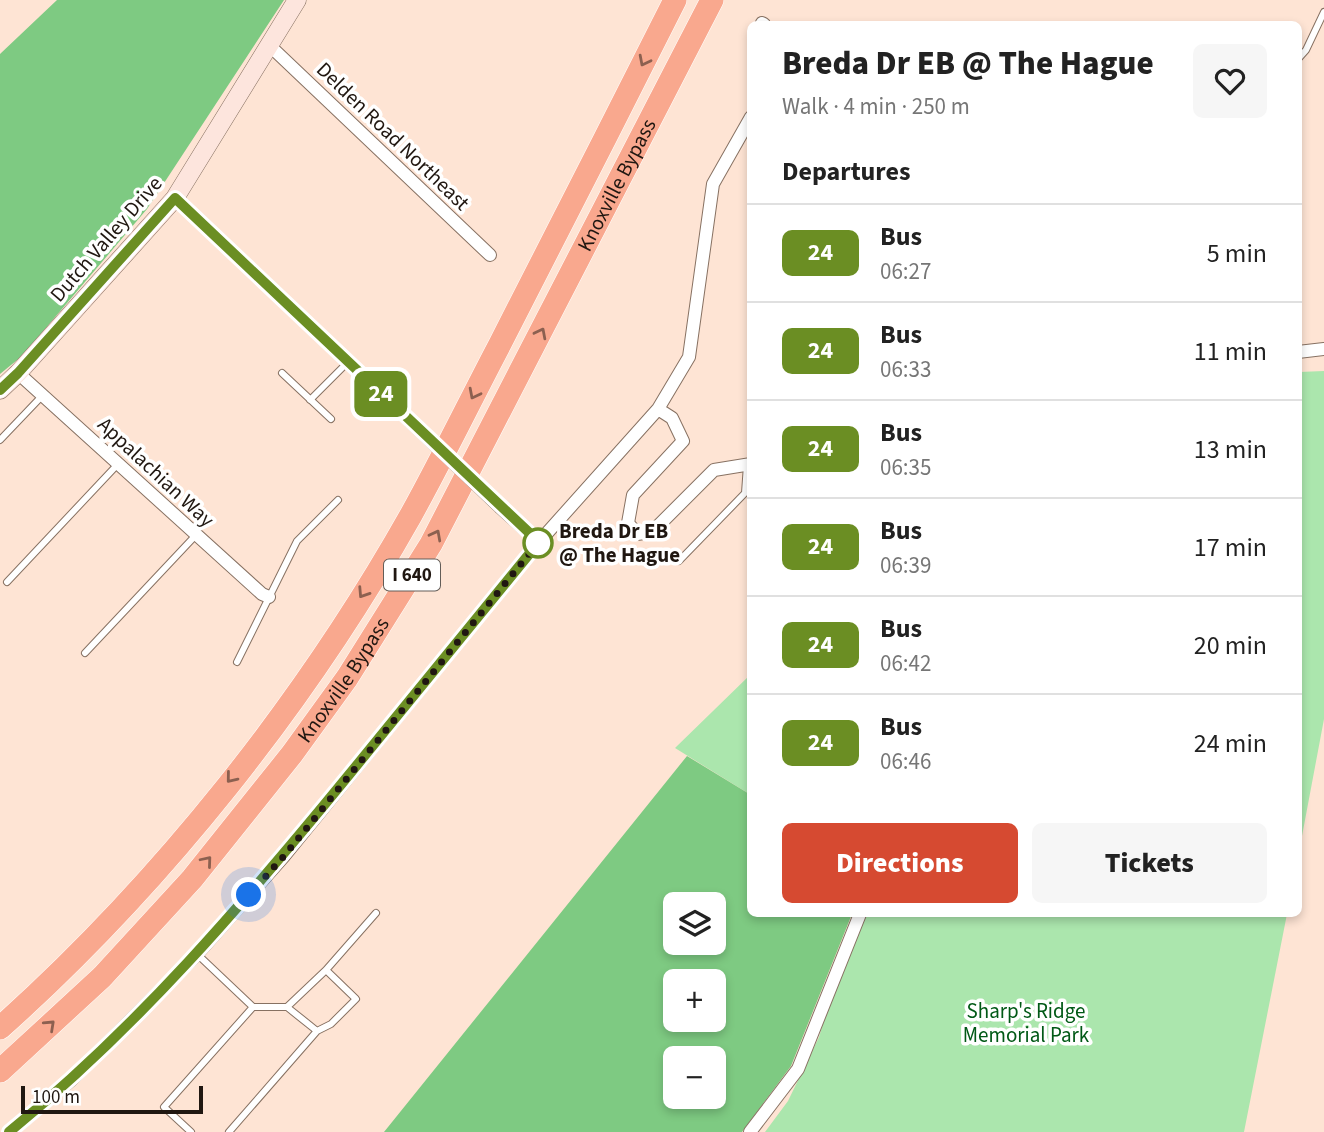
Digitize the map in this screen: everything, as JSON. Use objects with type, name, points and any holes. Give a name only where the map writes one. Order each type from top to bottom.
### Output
[{"type":"highway","name":"Knoxville Bypass","points":[[0,1028],[66,965],[158,867],[247,759],[334,638],[410,515],[675,0]]},
{"type":"highway","name":"Knoxville Bypass","points":[[0,1071],[102,977],[191,879],[292,754],[346,678],[437,534],[712,0]]},
{"type":"street","name":"Dutch Valley Drive","points":[[0,390],[175,198],[297,0]]},
{"type":"street","name":"Delden Road Northeast","points":[[270,45],[490,255]]},
{"type":"street","points":[[9,1132],[70,1081],[197,954],[284,856],[539,542],[658,409],[689,357],[713,184],[747,124]]},
{"type":"street","points":[[175,198],[539,542]]},
{"type":"street","points":[[1302,352],[1324,349]]},
{"type":"street","name":"Appalachian Way","points":[[18,373],[262,594],[269,597]]},
{"type":"street","points":[[658,409],[672,418],[683,441],[633,495],[628,523],[637,534],[652,532],[714,470],[747,465]]},
{"type":"street","points":[[750,1132],[798,1069],[859,917]]},
{"type":"lane","points":[[1302,54],[1324,12]]},
{"type":"lane","points":[[310,400],[348,362]]},
{"type":"lane","points":[[282,373],[331,419]]},
{"type":"lane","points":[[0,440],[44,395]]},
{"type":"lane","points":[[7,582],[118,464]]},
{"type":"lane","points":[[679,561],[744,493],[747,476]]},
{"type":"lane","points":[[237,662],[297,541],[338,500]]},
{"type":"lane","points":[[85,653],[196,535]]},
{"type":"lane","points":[[287,1007],[326,970],[376,913]]},
{"type":"lane","points":[[197,954],[253,1007],[287,1007],[317,1031]]},
{"type":"lane","points":[[229,1132],[317,1031],[331,1024],[356,999],[326,970]]},
{"type":"lane","points":[[191,1132],[164,1107],[253,1007]]},
{"type":"green space","points":[[57,0],[284,0],[147,209],[22,356],[0,374],[0,54]]},
{"type":"green space","points":[[1324,371],[1324,719],[1302,836],[1302,372]]},
{"type":"green space","points":[[747,678],[747,793],[675,748]]},
{"type":"green space","points":[[687,756],[747,793],[747,917],[851,917],[791,1066],[742,1132],[384,1132]]},
{"type":"green space","name":"Sharp's Ridge Memorial Park","points":[[855,917],[1286,917],[1244,1132],[765,1132],[788,1101],[819,1037]]},
{"type":"bus line","name":"24","points":[[0,390],[175,198],[539,542],[284,856],[197,954],[70,1081],[9,1132]]},
{"type":"place","name":"Breda Dr EB @ The Hague","points":[[538,543]]},
{"type":"route","points":[[249,895],[284,856],[538,543]]}]
